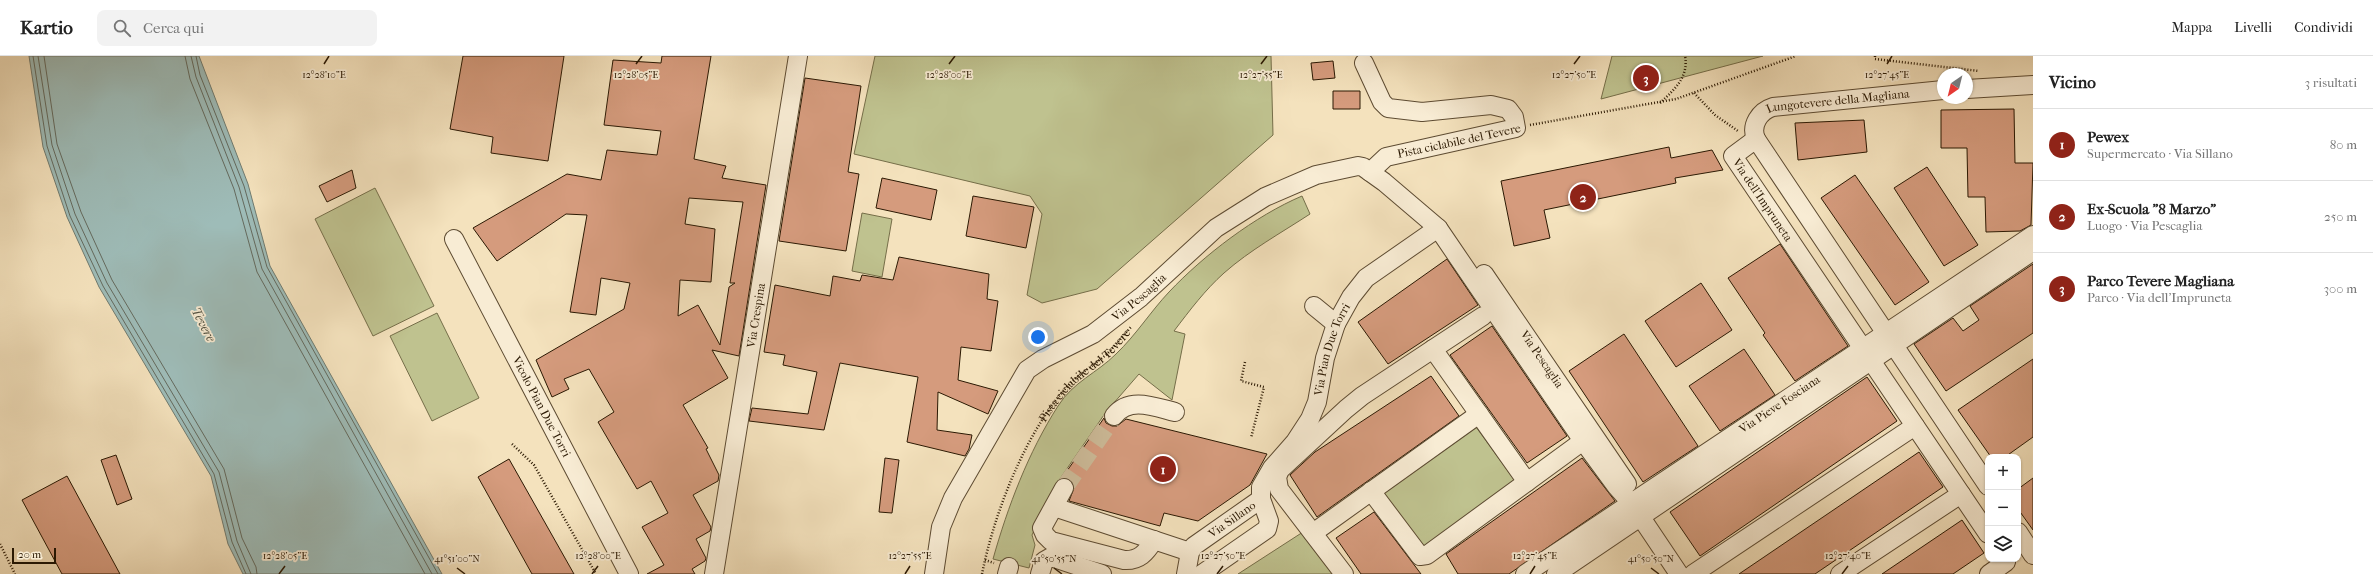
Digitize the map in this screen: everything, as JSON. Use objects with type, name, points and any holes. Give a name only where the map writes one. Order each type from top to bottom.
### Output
[{"type":"street","name":"Via Crespina","points":[[714,574],[798,56]]},
{"type":"street","points":[[1364,63],[1382,102],[1388,108],[1422,112],[1491,105],[1508,109],[1514,117],[1516,128]]},
{"type":"street","points":[[1973,89],[2033,85]]},
{"type":"street","name":"Lungotevere della Magliana","points":[[1756,139],[1754,133],[1757,119],[1765,110],[1773,107],[1937,91]]},
{"type":"street","name":"Pista ciclabile del Tevere","points":[[1370,172],[1386,157],[1516,128]]},
{"type":"street","points":[[1756,139],[1985,481]]},
{"type":"street","name":"Via dell'Impruneta","points":[[1756,139],[1733,156],[1985,530]]},
{"type":"street","name":"Via Pescaglia","points":[[934,574],[941,527],[953,498],[1027,370],[1043,359],[1093,334],[1141,297],[1216,228],[1265,197],[1316,175],[1358,166],[1370,172],[1438,228],[1583,441],[1616,486],[1637,511],[1679,574]]},
{"type":"street","name":"Via Pescaglia","points":[[1438,228],[1454,230],[1626,479],[1637,511]]},
{"type":"street","name":"Via Pian Due Torri","points":[[1261,499],[1261,487],[1272,468],[1295,442],[1312,414],[1317,402],[1325,358],[1336,324],[1352,297],[1366,278],[1438,228]]},
{"type":"street","name":"Via Pieve Fosciana","points":[[1556,574],[1637,511],[1867,356],[2033,235]]},
{"type":"street","name":"Vicolo Pian Due Torri","points":[[454,239],[629,574]]},
{"type":"street","name":"Via Pieve Fosciana","points":[[1891,339],[2033,250]]},
{"type":"street","points":[[1314,306],[1336,324]]},
{"type":"street","points":[[1344,574],[1279,489],[1277,477],[1280,470],[1346,408],[1483,316]]},
{"type":"street","points":[[1433,350],[1527,482]]},
{"type":"street","points":[[1114,416],[1125,405],[1134,404],[1143,404],[1175,412]]},
{"type":"street","points":[[1313,534],[1479,414]]},
{"type":"street","points":[[1693,574],[1915,426]]},
{"type":"street","points":[[1371,491],[1420,556],[1427,555],[1436,550],[1583,441]]},
{"type":"street","points":[[1064,488],[1042,528],[1044,535],[1051,541],[1124,560],[1135,560],[1147,551],[1154,540]]},
{"type":"street","points":[[1840,574],[1961,494]]},
{"type":"street","name":"Via Sillano","points":[[1190,552],[1194,546],[1261,499],[1269,522],[1267,529],[1202,574]]},
{"type":"street","points":[[1054,507],[1190,552],[1186,574]]},
{"type":"street","name":"Via Pieve Fosciana","points":[[1525,574],[1637,511]]},
{"type":"street","points":[[2021,537],[2033,555]]},
{"type":"street","points":[[1040,574],[1044,561],[1051,557],[1102,574]]},
{"type":"street","points":[[1989,574],[2008,565]]},
{"type":"path","points":[[1660,103],[1680,83],[1684,72],[1685,56]]},
{"type":"path","name":"Pista ciclabile del Tevere","points":[[1516,128],[1660,103],[1694,93],[1796,56]]},
{"type":"path","points":[[1875,56],[1875,59],[1986,72]]},
{"type":"path","points":[[1694,93],[1715,116],[1737,131]]},
{"type":"path","name":"Pista ciclabile del Tevere","points":[[982,574],[992,534],[1008,492],[1040,425],[1066,388],[1106,354],[1135,321]]},
{"type":"path","points":[[1245,362],[1241,381],[1264,387],[1250,438]]},
{"type":"path","points":[[512,444],[534,465],[596,574]]},
{"type":"path","points":[[0,544],[15,574]]},
{"type":"green space","points":[[875,56],[1271,56],[1273,135],[1097,289],[1042,303],[1027,295],[1042,214],[1030,196],[854,154]]},
{"type":"green space","points":[[1612,56],[1763,56],[1601,99]]},
{"type":"green space","points":[[375,188],[434,306],[373,336],[315,219]]},
{"type":"green space","points":[[1302,196],[1310,214],[1255,249],[1224,273],[1204,293],[1174,331],[1185,334],[1172,400],[1139,374],[1106,412],[1055,486],[1032,535],[1035,545],[1029,568],[993,559],[1005,519],[1028,461],[1047,424],[1064,398],[1078,384],[1116,354],[1169,292],[1198,264],[1248,225],[1284,204]]},
{"type":"green space","points":[[862,213],[892,219],[882,277],[852,271]]},
{"type":"green space","points":[[437,313],[479,398],[432,421],[390,336]]},
{"type":"green space","points":[[1476,427],[1518,485],[1424,551],[1382,493]]},
{"type":"green space","points":[[1303,532],[1333,574],[1238,574]]},
{"type":"water","name":"Tevere","points":[[29,56],[199,56],[248,184],[270,266],[442,574],[243,574],[228,544],[211,476],[99,287],[67,217],[43,147]]},
{"type":"building","points":[[463,56],[564,56],[548,161],[491,153],[493,137],[450,129]]},
{"type":"building","points":[[662,56],[711,56],[694,159],[726,166],[722,178],[766,185],[739,356],[712,350],[728,378],[683,405],[708,448],[706,449],[719,475],[718,481],[693,495],[711,527],[710,531],[696,539],[706,558],[705,561],[692,569],[695,574],[647,574],[664,565],[642,527],[668,513],[651,481],[637,489],[598,422],[614,412],[589,369],[564,379],[569,389],[552,397],[536,360],[624,309],[630,283],[601,278],[596,315],[570,312],[587,215],[566,214],[497,261],[473,228],[567,174],[601,180],[607,150],[657,155],[661,131],[604,125],[613,60],[661,63]],"holes":[[[689,198],[743,202],[730,283],[735,283],[729,287],[720,345],[698,305],[678,316],[680,280],[711,282],[715,229],[685,224]]]},
{"type":"building","points":[[1333,61],[1335,78],[1313,80],[1311,63]]},
{"type":"building","points":[[805,78],[861,86],[848,172],[859,174],[846,251],[779,241]]},
{"type":"building","points":[[1333,91],[1360,91],[1360,109],[1333,109]]},
{"type":"building","points":[[2014,109],[2015,163],[2033,163],[2031,225],[2020,231],[1986,232],[1985,197],[1968,197],[1967,148],[1941,148],[1941,110]]},
{"type":"building","points":[[1864,120],[1867,152],[1798,160],[1795,123]]},
{"type":"building","points":[[1669,147],[1671,158],[1712,150],[1723,170],[1675,178],[1676,183],[1544,210],[1550,238],[1514,246],[1501,181]]},
{"type":"building","points":[[1927,167],[1978,245],[1944,266],[1894,188]]},
{"type":"building","points":[[352,170],[356,188],[327,202],[319,186]]},
{"type":"building","points":[[1855,175],[1929,282],[1895,305],[1821,198]]},
{"type":"building","points":[[882,178],[937,190],[931,220],[876,208]]},
{"type":"building","points":[[973,196],[1034,207],[1026,248],[966,236]]},
{"type":"building","points":[[1780,244],[1848,346],[1795,381],[1763,335],[1765,333],[1728,278]]},
{"type":"building","points":[[899,257],[989,274],[987,299],[998,301],[991,351],[961,347],[958,380],[998,391],[988,414],[938,392],[937,430],[972,435],[969,449],[965,456],[907,442],[918,377],[840,363],[824,430],[749,421],[752,408],[808,414],[817,372],[783,365],[785,355],[764,352],[775,285],[830,296],[833,276],[860,281],[862,275],[893,280]]},
{"type":"building","points":[[1447,259],[1478,305],[1388,364],[1358,322]]},
{"type":"building","points":[[2033,264],[2033,333],[1946,391],[1914,344],[1953,318],[1963,331],[1979,320],[1970,306]]},
{"type":"building","points":[[1701,283],[1732,330],[1676,367],[1645,321]]},
{"type":"building","points":[[1492,326],[1567,436],[1527,463],[1450,355]]},
{"type":"building","points":[[1624,334],[1698,446],[1643,482],[1569,371]]},
{"type":"building","points":[[1744,349],[1775,395],[1720,431],[1689,386]]},
{"type":"building","points":[[2033,359],[2033,437],[2009,454],[1989,454],[1958,410]]},
{"type":"building","points":[[1431,376],[1459,416],[1317,517],[1290,475],[1315,452]]},
{"type":"building","points":[[1867,377],[1897,421],[1700,556],[1670,512]]},
{"type":"building","points":[[1104,418],[1106,423],[1112,426],[1117,426],[1126,419],[1267,454],[1250,485],[1198,521],[1164,513],[1160,526],[1069,501],[1074,488],[1073,483],[1069,479],[1062,478]]},
{"type":"building","points":[[1919,452],[1943,487],[1815,574],[1739,574]]},
{"type":"building","points":[[116,455],[132,499],[117,505],[101,460]]},
{"type":"building","points":[[885,458],[899,460],[892,513],[879,512]]},
{"type":"building","points":[[1582,458],[1615,501],[1509,574],[1458,574],[1446,554]]},
{"type":"building","points":[[509,459],[574,574],[532,574],[478,477]]},
{"type":"building","points":[[67,476],[120,574],[62,574],[22,500]]},
{"type":"building","points":[[2033,478],[2033,530],[2021,513],[2021,487]]},
{"type":"building","points":[[1374,512],[1421,574],[1361,574],[1336,538]]},
{"type":"building","points":[[1962,520],[1984,553],[1953,574],[1882,574]]},
{"type":"tunnel","points":[[1064,488],[1114,416]]},
{"type":"place","name":"Parco Tevere Magliana","points":[[1646,78]]},
{"type":"place","name":"Ex-Scuola \"8 Marzo\"","points":[[1583,197]]},
{"type":"place","name":"Pewex","points":[[1163,469]]}]
